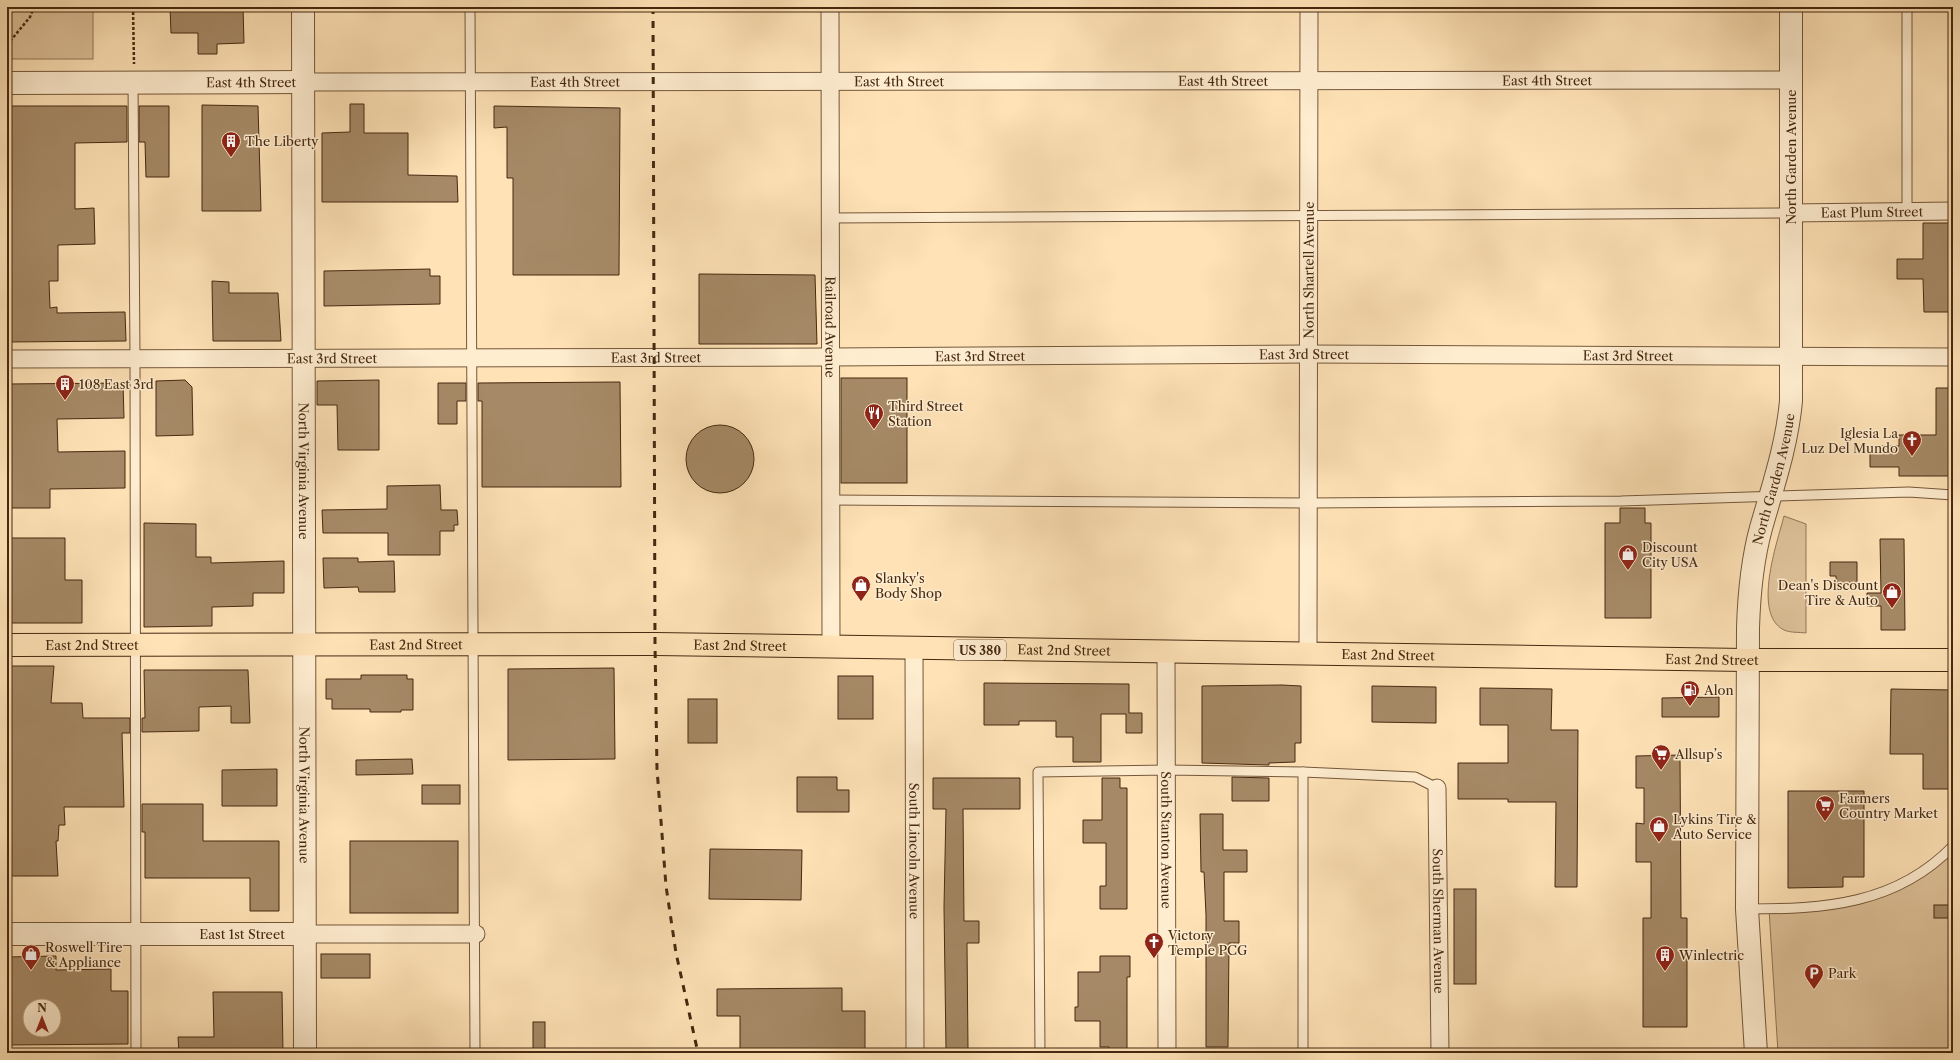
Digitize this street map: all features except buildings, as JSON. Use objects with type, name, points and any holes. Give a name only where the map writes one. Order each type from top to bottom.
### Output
[{"type":"main road","name":"East 2nd Street","points":[[7,645],[654,644],[1746,660],[1953,660]]},
{"type":"street","name":"North Virginia Avenue","points":[[303,7],[303,645],[305,1053]]},
{"type":"street","name":"Railroad Avenue","points":[[830,7],[831,647]]},
{"type":"street","name":"North Shartell Avenue","points":[[1308,654],[1309,7]]},
{"type":"street","name":"North Garden Avenue","points":[[1756,1053],[1747,909],[1746,660],[1751,577],[1756,547],[1783,455],[1790,418],[1792,357],[1791,7]]},
{"type":"street","name":"East 4th Street","points":[[7,83],[134,74],[303,82],[1791,80]]},
{"type":"street","name":"East Plum Street","points":[[1791,213],[1953,211]]},
{"type":"street","name":"East 3rd Street","points":[[7,359],[1308,354],[1953,357]]},
{"type":"street","name":"South Lincoln Avenue","points":[[914,649],[915,1053]]},
{"type":"street","name":"South Stanton Avenue","points":[[1166,651],[1167,1053]]},
{"type":"street","name":"South Sherman Avenue","points":[[1437,788],[1440,1053]]},
{"type":"street","name":"East 1st Street","points":[[7,934],[476,934]]},
{"type":"lane","points":[[470,7],[471,358],[476,934],[475,1053]]},
{"type":"lane","points":[[1907,7],[1907,212]]},
{"type":"lane","points":[[134,74],[136,1053]]},
{"type":"lane","points":[[830,218],[1309,214],[1791,213]]},
{"type":"lane","points":[[830,500],[1308,503],[1621,501],[1909,492],[1953,495]]},
{"type":"lane","points":[[1040,1053],[1038,772],[1167,770],[1303,772],[1415,777],[1437,788]]},
{"type":"lane","points":[[1303,772],[1303,1053]]},
{"type":"lane","points":[[1747,909],[1824,906],[1873,896],[1914,876],[1937,860],[1953,846]]},
{"type":"path","points":[[7,45],[30,17],[34,7]]},
{"type":"path","points":[[86,7],[134,8],[134,74]]},
{"type":"shaded area","points":[[7,7],[93,7],[93,59],[7,59]]},
{"type":"shaded area","points":[[1784,516],[1806,524],[1806,633],[1784,630],[1775,622],[1770,609],[1768,594],[1769,577]]},
{"type":"shaded area","points":[[1953,846],[1953,1053],[1778,1053],[1769,909],[1787,908],[1884,892]]},
{"type":"railway","points":[[653,7],[655,644],[657,769],[666,886],[676,953],[698,1053]]},
{"type":"place","name":"The Liberty","points":[[231,158]]},
{"type":"place","name":"108 East 3rd","points":[[65,401]]},
{"type":"place","name":"Third Street Station","points":[[874,430]]},
{"type":"place","name":"Iglesia La Luz Del Mundo","points":[[1912,457]]},
{"type":"place","name":"Discount City USA","points":[[1628,571]]},
{"type":"place","name":"Slanky's Body Shop","points":[[861,602]]},
{"type":"place","name":"Dean's Discount Tire & Auto","points":[[1892,609]]},
{"type":"place","name":"Alon","points":[[1690,707]]},
{"type":"place","name":"Allsup’s","points":[[1661,771]]},
{"type":"place","name":"Farmers Country Market","points":[[1825,822]]},
{"type":"place","name":"Lykins Tire & Auto Service","points":[[1659,843]]},
{"type":"place","name":"Victory Temple PCG","points":[[1154,959]]},
{"type":"place","name":"Roswell Tire & Appliance","points":[[31,971]]},
{"type":"place","name":"Winlectric","points":[[1665,972]]},
{"type":"place","name":"Park","points":[[1814,990]]}]
